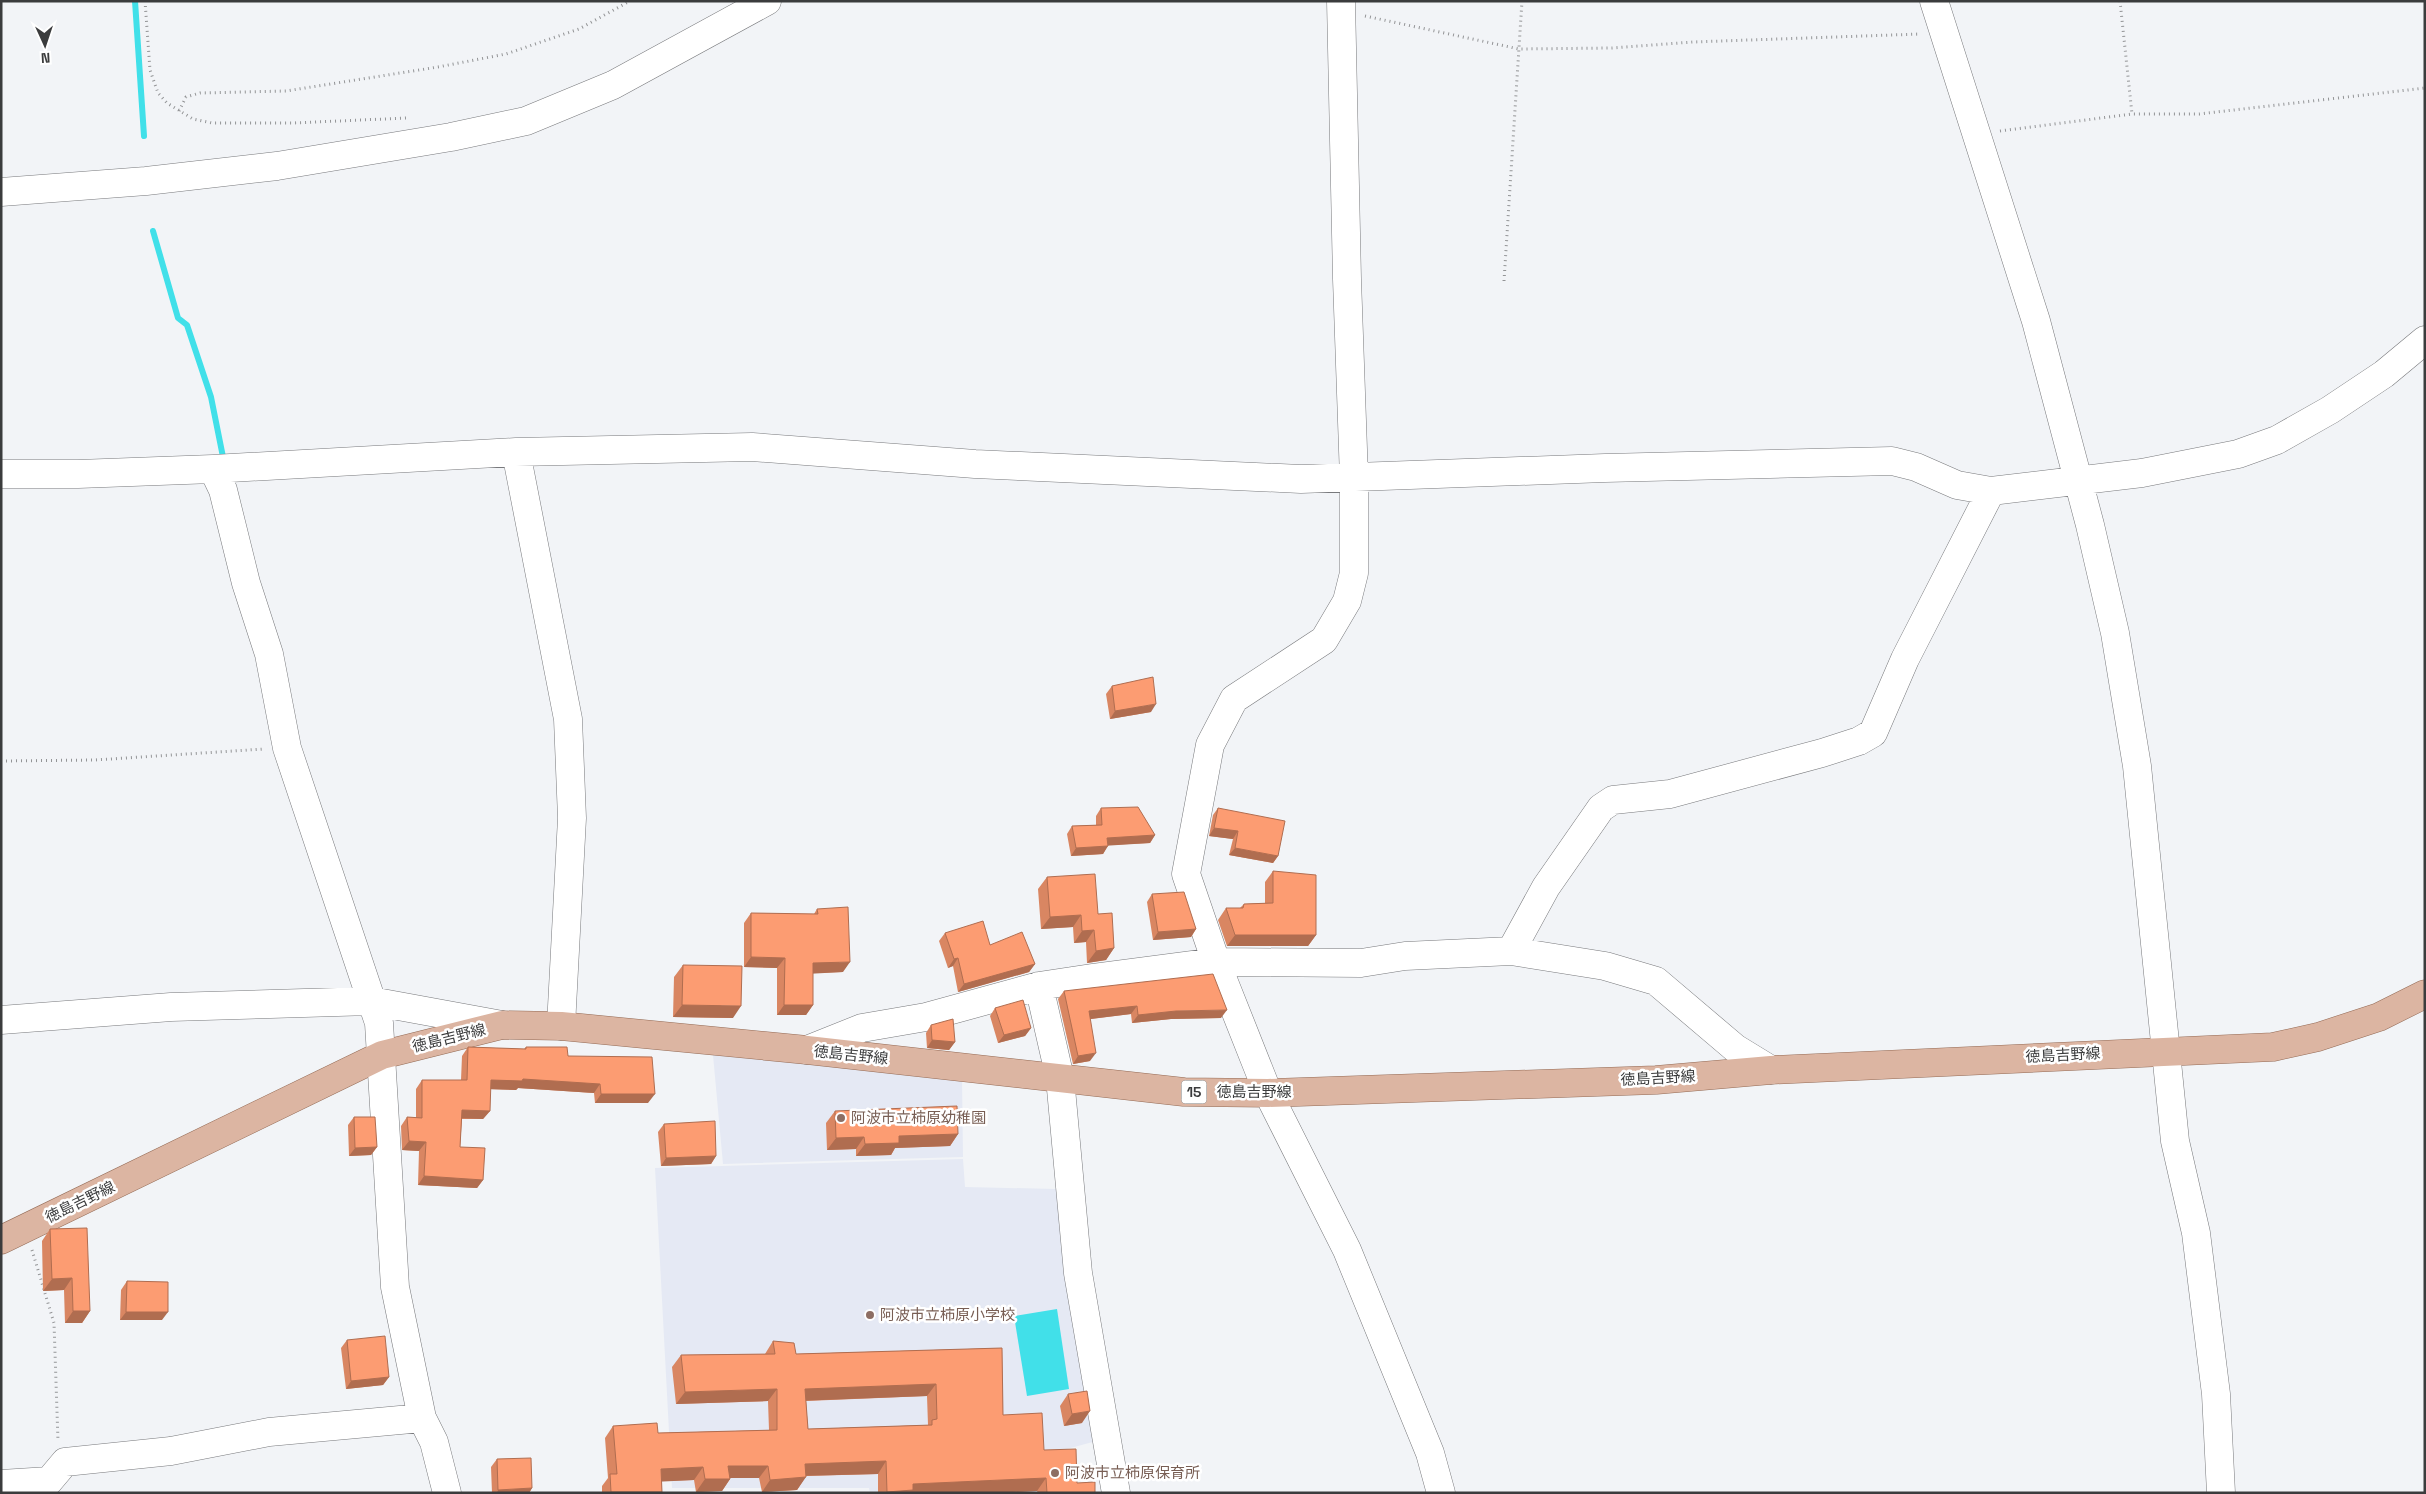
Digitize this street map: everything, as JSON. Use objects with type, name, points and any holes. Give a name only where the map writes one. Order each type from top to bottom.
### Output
[{"type":"main road","name":"徳島吉野線","points":[[1,1240],[382,1055],[502,1025],[561,1026],[807,1050],[1184,1092],[1268,1093],[1656,1080],[1771,1070],[2166,1050],[2273,1047],[2318,1037],[2379,1017],[2425,994]]},
{"type":"street","points":[[1,192],[146,181],[277,166],[452,137],[526,121],[613,85],[767,1]]},
{"type":"street","points":[[1934,1],[2036,321],[2115,633],[2137,766],[2175,1141],[2196,1233],[2216,1394],[2222,1493]]},
{"type":"street","points":[[1342,6],[1347,279],[1354,478],[1354,573],[1347,601],[1324,640],[1234,699],[1210,745],[1186,874],[1216,962],[1268,1093],[1347,1250],[1430,1453],[1441,1493]]},
{"type":"street","points":[[1,474],[78,474],[213,469],[516,452],[752,447],[975,464],[1150,474],[1301,479],[1605,468],[1892,461],[1916,467],[1957,485],[1991,491],[2142,473],[2238,454],[2276,440],[2330,410],[2384,374],[2425,340]]},
{"type":"street","points":[[516,452],[568,719],[572,818],[561,1026]]},
{"type":"street","points":[[213,469],[223,490],[246,583],[269,654],[287,748],[379,1023],[396,1287],[422,1418],[434,1442],[447,1493]]},
{"type":"street","points":[[1511,951],[1546,887],[1601,808],[1613,800],[1670,794],[1822,753],[1859,741],[1873,733],[1906,659],[1991,491]]},
{"type":"street","points":[[807,1050],[862,1028],[926,1017],[1039,986],[1216,962],[1361,963],[1405,956],[1511,951],[1605,966],[1656,981],[1735,1048],[1771,1070]]},
{"type":"street","points":[[1039,986],[1060,1078],[1078,1273],[1116,1493]]},
{"type":"street","points":[[1,1020],[171,1007],[371,1000],[502,1025]]},
{"type":"street","points":[[1,1484],[49,1482],[65,1462],[171,1451],[269,1432],[422,1418]]},
{"type":"path","points":[[145,1],[150,70],[158,93],[167,103],[193,119],[212,123],[302,123],[415,117]]},
{"type":"path","points":[[179,111],[186,97],[200,93],[286,91],[438,67],[506,54],[579,29],[630,1]]},
{"type":"path","points":[[1504,280],[1522,1]]},
{"type":"path","points":[[2120,1],[2132,114]]},
{"type":"path","points":[[1342,6],[1519,50],[1612,48],[1693,42],[1943,33]]},
{"type":"path","points":[[1976,134],[2132,114],[2199,114],[2425,88]]},
{"type":"path","points":[[1,760],[96,760],[287,748]]},
{"type":"path","points":[[26,1228],[54,1323],[58,1440],[49,1482]]},
{"type":"shaded area","name":"阿波市立柿原幼稚園","points":[[713,1055],[962,1079],[963,1157],[723,1164]]},
{"type":"shaded area","name":"阿波市立柿原小学校","points":[[963,1159],[965,1187],[1056,1189],[1100,1440],[1041,1456],[1035,1493],[870,1493],[869,1488],[672,1488],[655,1168]]},
{"type":"water","points":[[1057,1309],[1069,1389],[1027,1396],[1014,1316]]},
{"type":"building","points":[[1153,677],[1156,704],[1115,711],[1112,686]]},
{"type":"building","points":[[1138,807],[1155,835],[1107,838],[1108,846],[1076,848],[1072,826],[1102,825],[1101,808]]},
{"type":"building","points":[[1218,808],[1285,821],[1278,856],[1235,848],[1238,831],[1214,828]]},
{"type":"building","points":[[1273,871],[1316,875],[1316,935],[1235,935],[1226,908],[1243,908],[1244,904],[1273,903]]},
{"type":"building","points":[[1095,874],[1098,914],[1112,913],[1114,948],[1096,951],[1094,930],[1082,931],[1081,915],[1050,917],[1047,877]]},
{"type":"building","points":[[1184,892],[1196,929],[1158,932],[1152,894]]},
{"type":"building","points":[[848,907],[850,962],[813,963],[813,1005],[784,1005],[785,958],[751,957],[751,913],[818,914],[817,909]]},
{"type":"building","points":[[983,921],[990,945],[1022,932],[1035,964],[964,984],[958,958],[954,959],[945,933]]},
{"type":"building","points":[[683,965],[742,966],[741,1006],[682,1005]]},
{"type":"building","points":[[1213,974],[1227,1010],[1176,1011],[1138,1015],[1137,1006],[1089,1011],[1096,1053],[1078,1056],[1064,991]]},
{"type":"building","points":[[1023,1000],[1031,1028],[1004,1035],[995,1008]]},
{"type":"building","points":[[953,1019],[955,1042],[932,1040],[931,1025]]},
{"type":"building","points":[[468,1047],[526,1049],[526,1047],[567,1047],[568,1056],[652,1057],[655,1094],[601,1094],[600,1084],[523,1079],[522,1081],[491,1080],[490,1111],[462,1110],[460,1147],[485,1148],[483,1180],[424,1176],[426,1142],[409,1141],[407,1117],[422,1118],[422,1080],[467,1080]]},
{"type":"building","points":[[957,1106],[958,1134],[899,1136],[899,1143],[865,1144],[864,1137],[836,1138],[835,1111]]},
{"type":"building","points":[[354,1117],[375,1117],[377,1147],[355,1148]]},
{"type":"building","points":[[715,1121],[716,1156],[666,1158],[664,1124]]},
{"type":"building","points":[[87,1228],[90,1311],[73,1311],[72,1278],[52,1279],[50,1229]]},
{"type":"building","points":[[127,1281],[168,1282],[168,1312],[126,1312]]},
{"type":"building","points":[[385,1336],[389,1377],[351,1381],[347,1340]]},
{"type":"building","points":[[773,1341],[794,1343],[796,1354],[1002,1348],[1003,1415],[1042,1413],[1044,1450],[1076,1449],[1077,1483],[1095,1482],[1095,1493],[1047,1493],[1046,1478],[913,1484],[913,1490],[887,1492],[886,1461],[805,1464],[806,1477],[770,1480],[768,1466],[728,1466],[730,1479],[705,1479],[703,1467],[661,1469],[662,1492],[611,1492],[610,1474],[617,1474],[613,1426],[657,1423],[658,1433],[777,1430],[777,1389],[685,1392],[681,1355],[775,1354]],"holes":[[[936,1384],[937,1419],[932,1420],[932,1425],[808,1429],[805,1389]]]},
{"type":"building","points":[[1087,1391],[1090,1411],[1072,1414],[1068,1394]]},
{"type":"building","points":[[531,1458],[532,1488],[498,1490],[497,1459]]},
{"type":"waterway","points":[[135,1],[144,136]]},
{"type":"waterway","points":[[153,231],[178,318],[187,325],[211,397],[223,457],[228,457]]},
{"type":"place","name":"阿波市立柿原幼稚園","points":[[841,1118]]},
{"type":"place","name":"阿波市立柿原小学校","points":[[870,1315]]},
{"type":"place","name":"阿波市立柿原保育所","points":[[1055,1473]]}]
